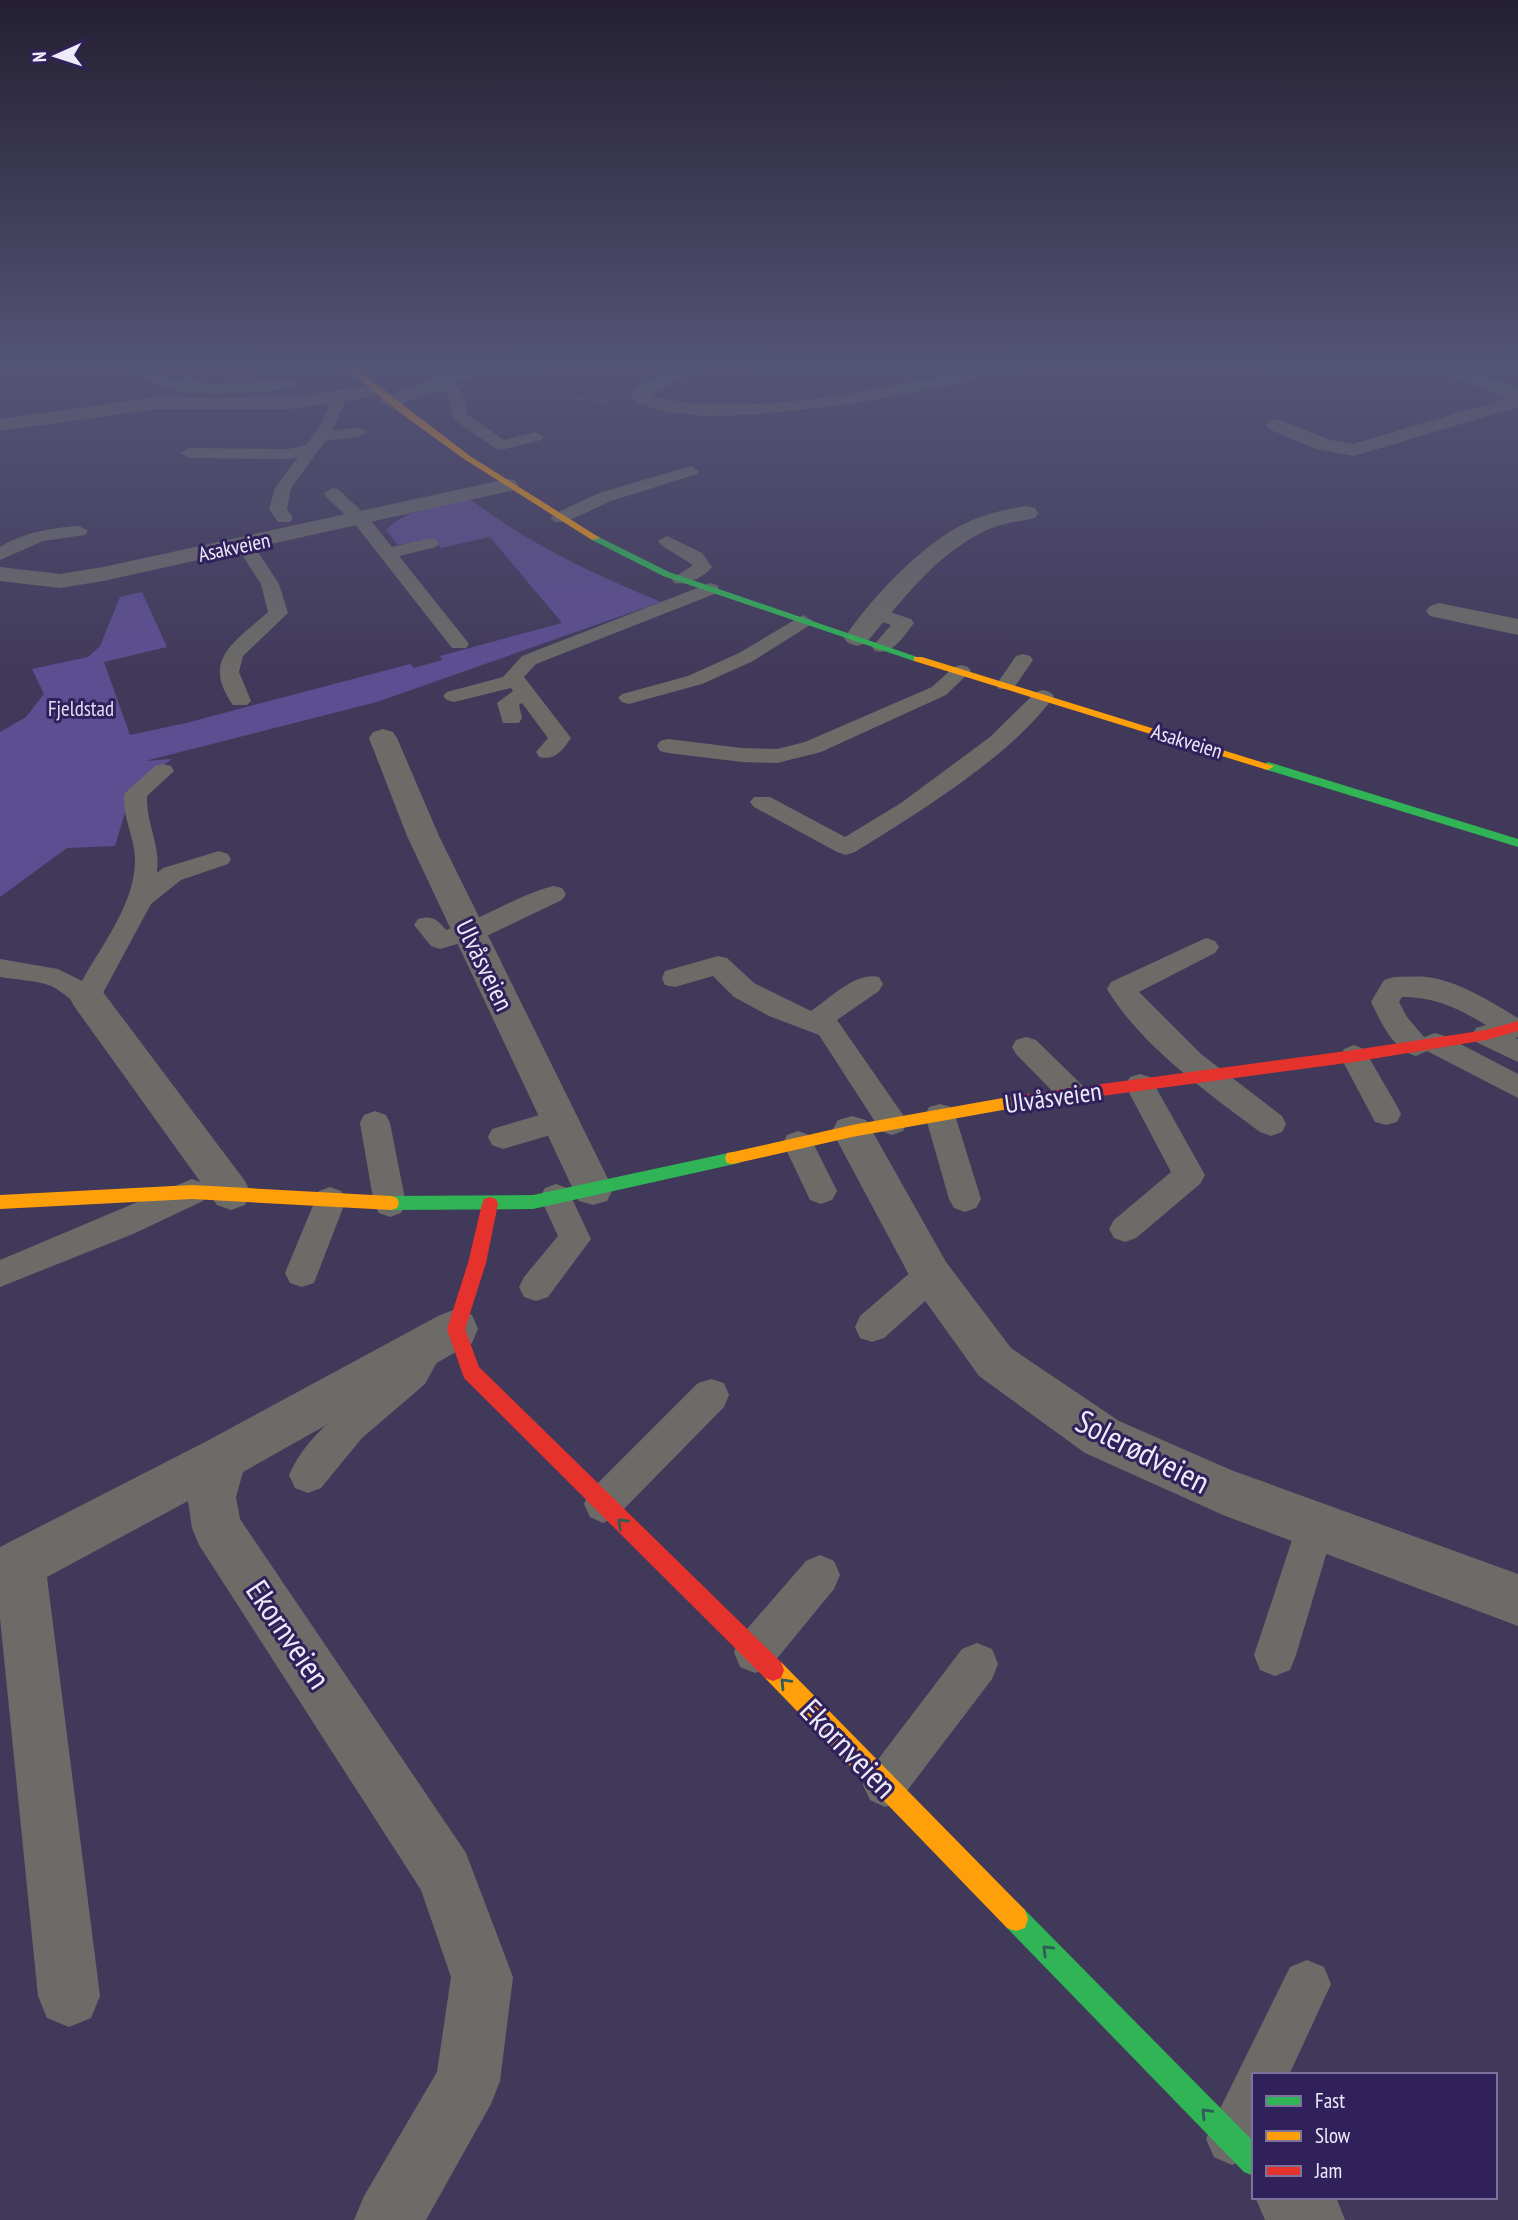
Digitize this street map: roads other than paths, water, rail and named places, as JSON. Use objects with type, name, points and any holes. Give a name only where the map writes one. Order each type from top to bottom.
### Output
[{"type":"street","name":"Asakveien","points":[[485,470],[608,546],[681,579],[881,647],[1518,843]]},
{"type":"street","name":"Asakveien","points":[[0,574],[60,581],[103,574],[507,485]]},
{"type":"street","points":[[857,638],[905,583],[966,532],[1004,513],[1027,513]]},
{"type":"street","points":[[1439,611],[1518,627]]},
{"type":"street","name":"Ulvåsveien","points":[[383,738],[423,836],[593,1189]]},
{"type":"street","points":[[87,997],[231,1193]]},
{"type":"street","name":"Ulvåsveien","points":[[0,1202],[192,1192],[390,1204],[533,1202],[872,1127],[940,1115],[1072,1093],[1509,1035]]},
{"type":"street","name":"Solerødveien","points":[[872,1127],[931,1275],[995,1362],[1102,1437],[1223,1491],[1518,1600]]},
{"type":"street","points":[[69,1996],[10,1569],[222,1458],[443,1337],[477,1263],[490,1204]]},
{"type":"street","name":"Ekornveien","points":[[443,1337],[471,1372],[755,1652],[1243,2150]]},
{"type":"street","name":"Ekornveien","points":[[222,1458],[212,1497],[217,1528],[296,1644],[445,1874],[482,1977],[468,2081],[388,2220]]},
{"type":"street","points":[[1291,2199],[1311,2220]]},
{"type":"lane","points":[[284,517],[278,509],[284,488],[299,470]]},
{"type":"lane","points":[[560,518],[604,497],[691,471]]},
{"type":"lane","points":[[332,493],[360,519],[459,643]]},
{"type":"lane","points":[[0,555],[15,544],[46,533],[79,531]]},
{"type":"lane","points":[[667,541],[696,557],[703,567],[681,579]]},
{"type":"lane","points":[[387,554],[430,543]]},
{"type":"lane","points":[[240,701],[229,672],[233,654],[278,613],[270,584],[244,544]]},
{"type":"lane","points":[[547,752],[561,738],[513,677],[529,660],[710,589]]},
{"type":"lane","points":[[877,614],[904,623],[881,647]]},
{"type":"lane","points":[[629,698],[705,676],[746,657],[803,621]]},
{"type":"lane","points":[[1006,685],[1023,660]]},
{"type":"lane","points":[[668,746],[742,755],[777,756],[813,747],[939,691],[961,671]]},
{"type":"lane","points":[[454,696],[520,686]]},
{"type":"lane","points":[[511,718],[508,703],[520,686]]},
{"type":"lane","points":[[762,802],[846,847],[909,808],[998,742],[1043,696]]},
{"type":"lane","points":[[0,968],[58,978],[87,997],[141,899],[147,857],[135,813],[136,794],[163,771]]},
{"type":"lane","points":[[141,899],[172,874],[219,859]]},
{"type":"lane","points":[[427,925],[440,940],[469,934],[553,894]]},
{"type":"lane","points":[[1206,947],[1121,989],[1141,1015],[1206,1077],[1271,1124]]},
{"type":"lane","points":[[675,978],[718,965],[744,990],[779,1009],[829,1028],[872,1127]]},
{"type":"lane","points":[[815,1022],[869,984]]},
{"type":"lane","points":[[1509,1035],[1473,1004],[1427,987],[1394,987],[1385,1002],[1396,1023],[1426,1044],[1518,1087]]},
{"type":"lane","points":[[1026,1047],[1072,1093]]},
{"type":"lane","points":[[1354,1056],[1386,1114]]},
{"type":"lane","points":[[1125,1229],[1189,1175],[1140,1085]]},
{"type":"lane","points":[[940,1115],[965,1199]]},
{"type":"lane","points":[[503,1137],[560,1121]]},
{"type":"lane","points":[[375,1124],[390,1204]]},
{"type":"lane","points":[[798,1143],[821,1191]]},
{"type":"lane","points":[[2,1274],[80,1239],[150,1213],[192,1192]]},
{"type":"lane","points":[[536,1287],[575,1239],[556,1197]]},
{"type":"lane","points":[[302,1273],[330,1200]]},
{"type":"lane","points":[[872,1327],[931,1275]]},
{"type":"lane","points":[[308,1475],[349,1426],[413,1373],[443,1337]]},
{"type":"lane","points":[[603,1504],[711,1395]]},
{"type":"lane","points":[[1275,1655],[1316,1525]]},
{"type":"lane","points":[[755,1652],[820,1575]]},
{"type":"lane","points":[[885,1785],[977,1664]]},
{"type":"lane","points":[[1264,2073],[1307,1984]]},
{"type":"lane","points":[[1243,2150],[1252,2104]]},
{"type":"park label","name":"Fjeldstad","points":[[81,708]]}]
